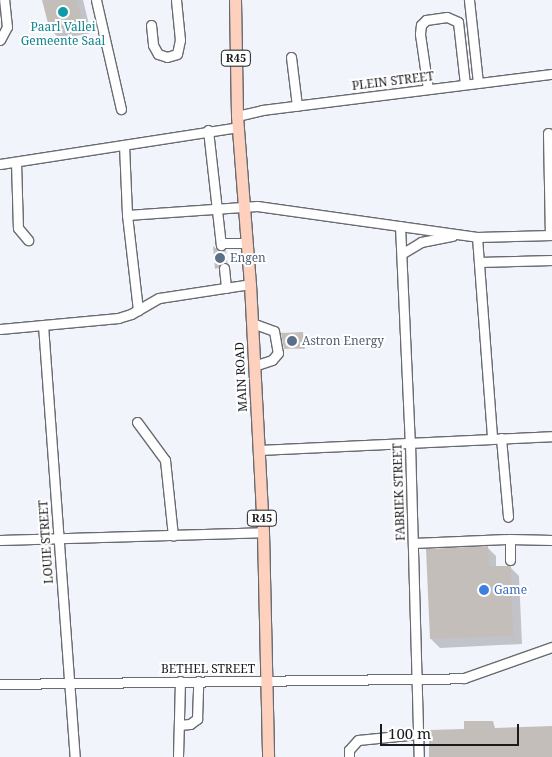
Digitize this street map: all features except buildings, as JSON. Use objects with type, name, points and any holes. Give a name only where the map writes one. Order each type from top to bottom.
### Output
[{"type":"main road","name":"MAIN ROAD","points":[[235,0],[238,121],[250,284],[263,532],[268,755]]},
{"type":"street","points":[[0,40],[7,27],[4,0]]},
{"type":"street","points":[[96,0],[121,109]]},
{"type":"street","points":[[151,25],[153,46],[158,54],[167,57],[177,54],[180,40],[176,0]]},
{"type":"street","points":[[469,0],[478,83]]},
{"type":"street","points":[[428,89],[420,34],[421,25],[426,20],[448,17],[458,22],[465,84]]},
{"type":"street","points":[[291,57],[297,106]]},
{"type":"street","name":"PLEIN STREET","points":[[0,164],[208,130],[297,106],[552,74]]},
{"type":"street","points":[[208,130],[221,244],[247,243]]},
{"type":"street","points":[[127,215],[244,207],[302,211],[477,237],[551,235],[548,133]]},
{"type":"street","points":[[124,145],[127,215],[138,310]]},
{"type":"street","points":[[16,162],[18,228],[28,240]]},
{"type":"street","name":"FABRIEK STREET","points":[[400,226],[403,254],[410,443],[419,757]]},
{"type":"street","points":[[403,254],[421,242],[460,235]]},
{"type":"street","points":[[477,237],[496,438],[508,517]]},
{"type":"street","points":[[479,262],[552,260]]},
{"type":"street","points":[[224,268],[226,288]]},
{"type":"street","points":[[0,329],[118,318],[138,310],[159,298],[250,284]]},
{"type":"street","points":[[252,323],[274,331],[278,353],[272,360],[254,366]]},
{"type":"street","name":"LOUIE STREET","points":[[43,325],[75,757]]},
{"type":"street","points":[[138,422],[165,460],[173,536]]},
{"type":"street","points":[[258,450],[552,436]]},
{"type":"street","points":[[0,540],[59,540],[263,532]]},
{"type":"street","points":[[510,539],[510,560]]},
{"type":"street","points":[[413,543],[510,539],[552,540]]},
{"type":"street","name":"BETHEL STREET","points":[[0,684],[464,678],[552,648]]},
{"type":"street","points":[[178,757],[180,682]]},
{"type":"street","points":[[179,725],[194,722],[198,716],[198,682]]},
{"type":"street","points":[[349,757],[349,750],[358,740],[418,734]]},
{"type":"tunnel","points":[[221,245],[224,268]]},
{"type":"place","name":"Paarl Vallei Gemeente Saal","points":[[63,12]]},
{"type":"place","name":"Engen","points":[[220,258]]},
{"type":"place","name":"Astron Energy","points":[[292,341]]},
{"type":"place","name":"Game","points":[[484,590]]}]
